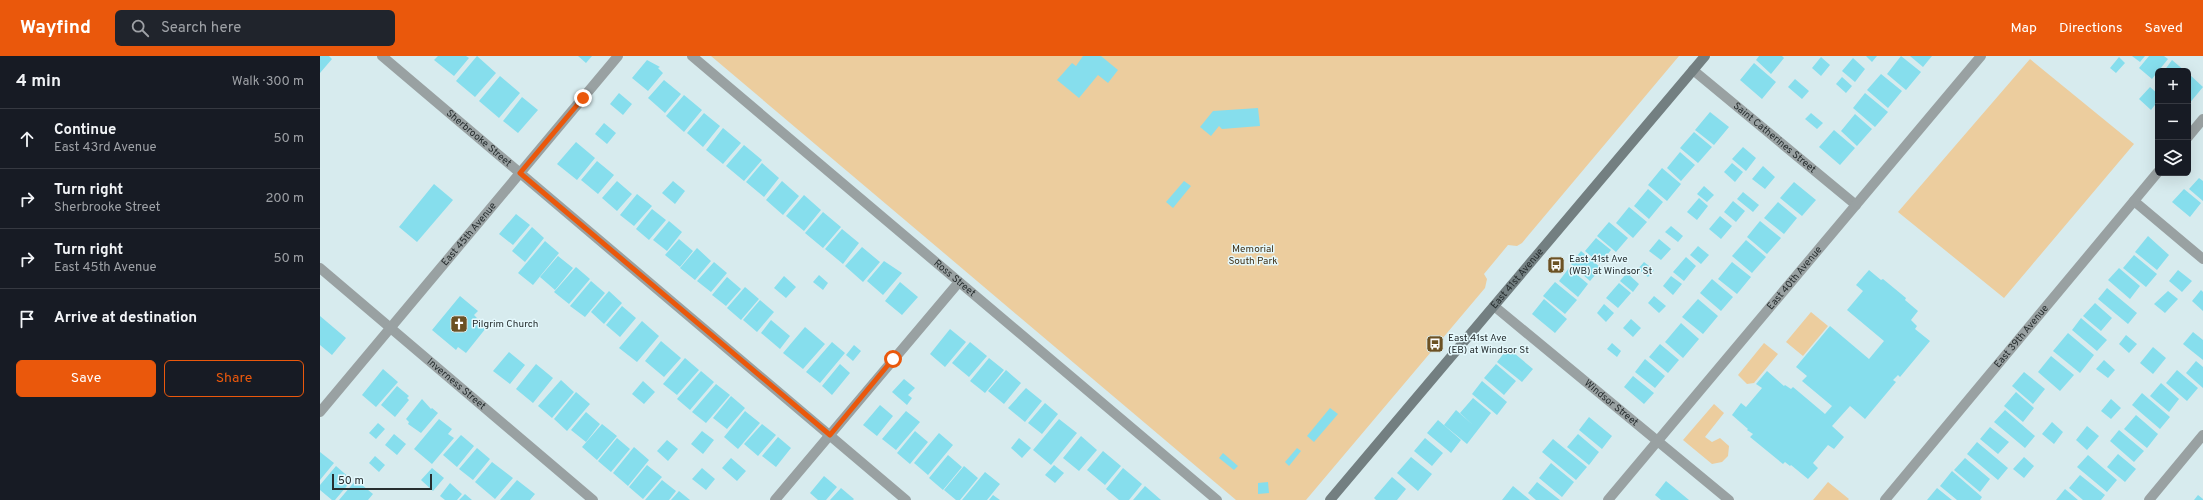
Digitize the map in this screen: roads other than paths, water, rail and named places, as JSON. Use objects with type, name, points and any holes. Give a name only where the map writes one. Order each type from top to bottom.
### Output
[{"type":"main road","name":"East 41st Avenue","points":[[1330,500],[1705,56]]},
{"type":"street","name":"Sherbrooke Street","points":[[382,56],[906,500]]},
{"type":"street","name":"East 45th Avenue","points":[[320,412],[618,56]]},
{"type":"street","name":"Ross Street","points":[[692,56],[1217,500]]},
{"type":"street","name":"East 40th Avenue","points":[[1608,500],[1981,56]]},
{"type":"street","name":"Saint Catherines Street","points":[[1693,70],[1856,205]]},
{"type":"street","points":[[2191,133],[2203,119]]},
{"type":"street","name":"East 39th Avenue","points":[[1885,500],[2155,176]]},
{"type":"street","points":[[2134,201],[2203,259]]},
{"type":"street","name":"Inverness Street","points":[[320,268],[592,500]]},
{"type":"street","points":[[775,500],[959,282]]},
{"type":"street","name":"Windsor Street","points":[[1494,306],[1729,500]]},
{"type":"street","points":[[2149,500],[2203,435]]},
{"type":"place","name":"East 41st Ave (WB) at Windsor St","points":[[1556,265]]},
{"type":"place","name":"Pilgrim Church","points":[[459,324]]},
{"type":"place","name":"East 41st Ave (EB) at Windsor St","points":[[1435,344]]},
{"type":"park label","name":"Memorial South Park","points":[[1253,254]]}]
